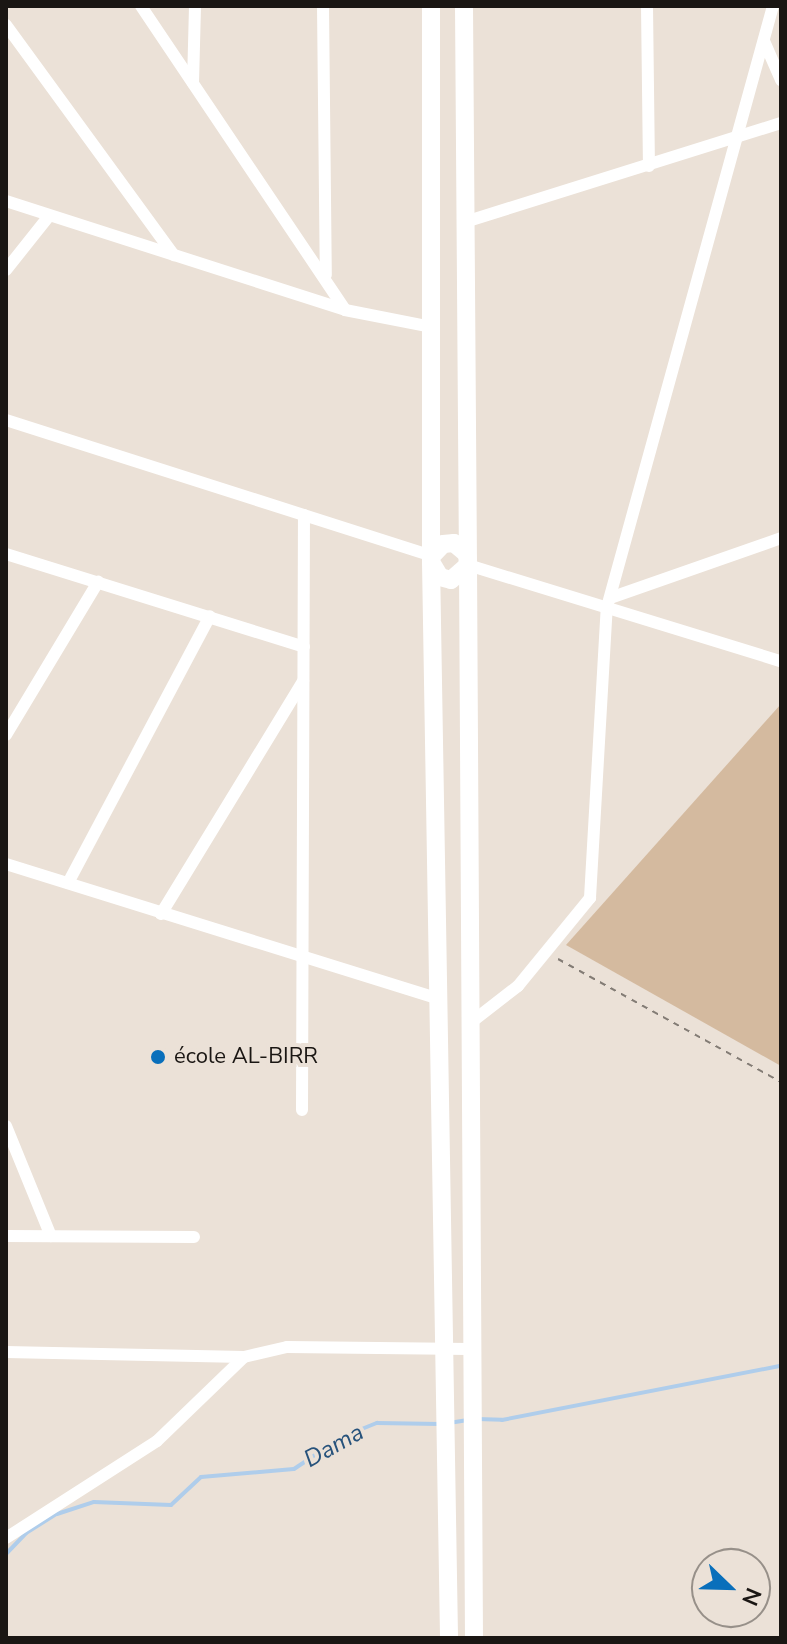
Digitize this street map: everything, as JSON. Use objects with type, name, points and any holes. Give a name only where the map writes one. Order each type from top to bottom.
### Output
[{"type":"street","points":[[141,6],[326,275],[345,310]]},
{"type":"street","points":[[193,83],[195,6]]},
{"type":"street","points":[[323,6],[326,275]]},
{"type":"street","points":[[431,6],[434,997],[449,1638]]},
{"type":"street","points":[[464,6],[469,1349],[473,1441],[474,1638]]},
{"type":"street","points":[[647,6],[649,166]]},
{"type":"street","points":[[469,1024],[495,1007],[547,953],[590,898],[608,603],[773,6]]},
{"type":"street","points":[[6,25],[174,255]]},
{"type":"street","points":[[764,41],[781,80]]},
{"type":"street","points":[[465,222],[781,123]]},
{"type":"street","points":[[6,201],[345,310],[432,327]]},
{"type":"street","points":[[6,270],[49,216]]},
{"type":"street","points":[[6,420],[431,559],[440,577],[451,580],[468,562]]},
{"type":"street","points":[[302,1110],[304,515]]},
{"type":"street","points":[[608,603],[781,538]]},
{"type":"street","points":[[431,559],[448,542],[460,545],[468,562],[608,603],[781,661]]},
{"type":"street","points":[[6,554],[304,647]]},
{"type":"street","points":[[6,735],[98,582]]},
{"type":"street","points":[[68,883],[210,616]]},
{"type":"street","points":[[161,914],[304,680]]},
{"type":"street","points":[[6,864],[434,997]]},
{"type":"street","points":[[6,1126],[51,1236]]},
{"type":"street","points":[[6,1236],[194,1237]]},
{"type":"street","points":[[6,1352],[244,1357],[287,1347],[469,1349]]},
{"type":"street","points":[[6,1538],[157,1441],[244,1357]]},
{"type":"path","points":[[547,953],[781,1082]]},
{"type":"shaded area","points":[[781,704],[781,1066],[566,945]]},
{"type":"waterway","name":"Dama","points":[[477,1419],[502,1420],[781,1366]]},
{"type":"waterway","name":"Dama","points":[[449,1423],[468,1420]]},
{"type":"waterway","name":"Dama","points":[[6,1554],[26,1533],[57,1514],[94,1502],[171,1505],[201,1477],[294,1469],[342,1437],[377,1423],[440,1424]]},
{"type":"place","name":"école AL-BIRR","points":[[158,1057]]}]
